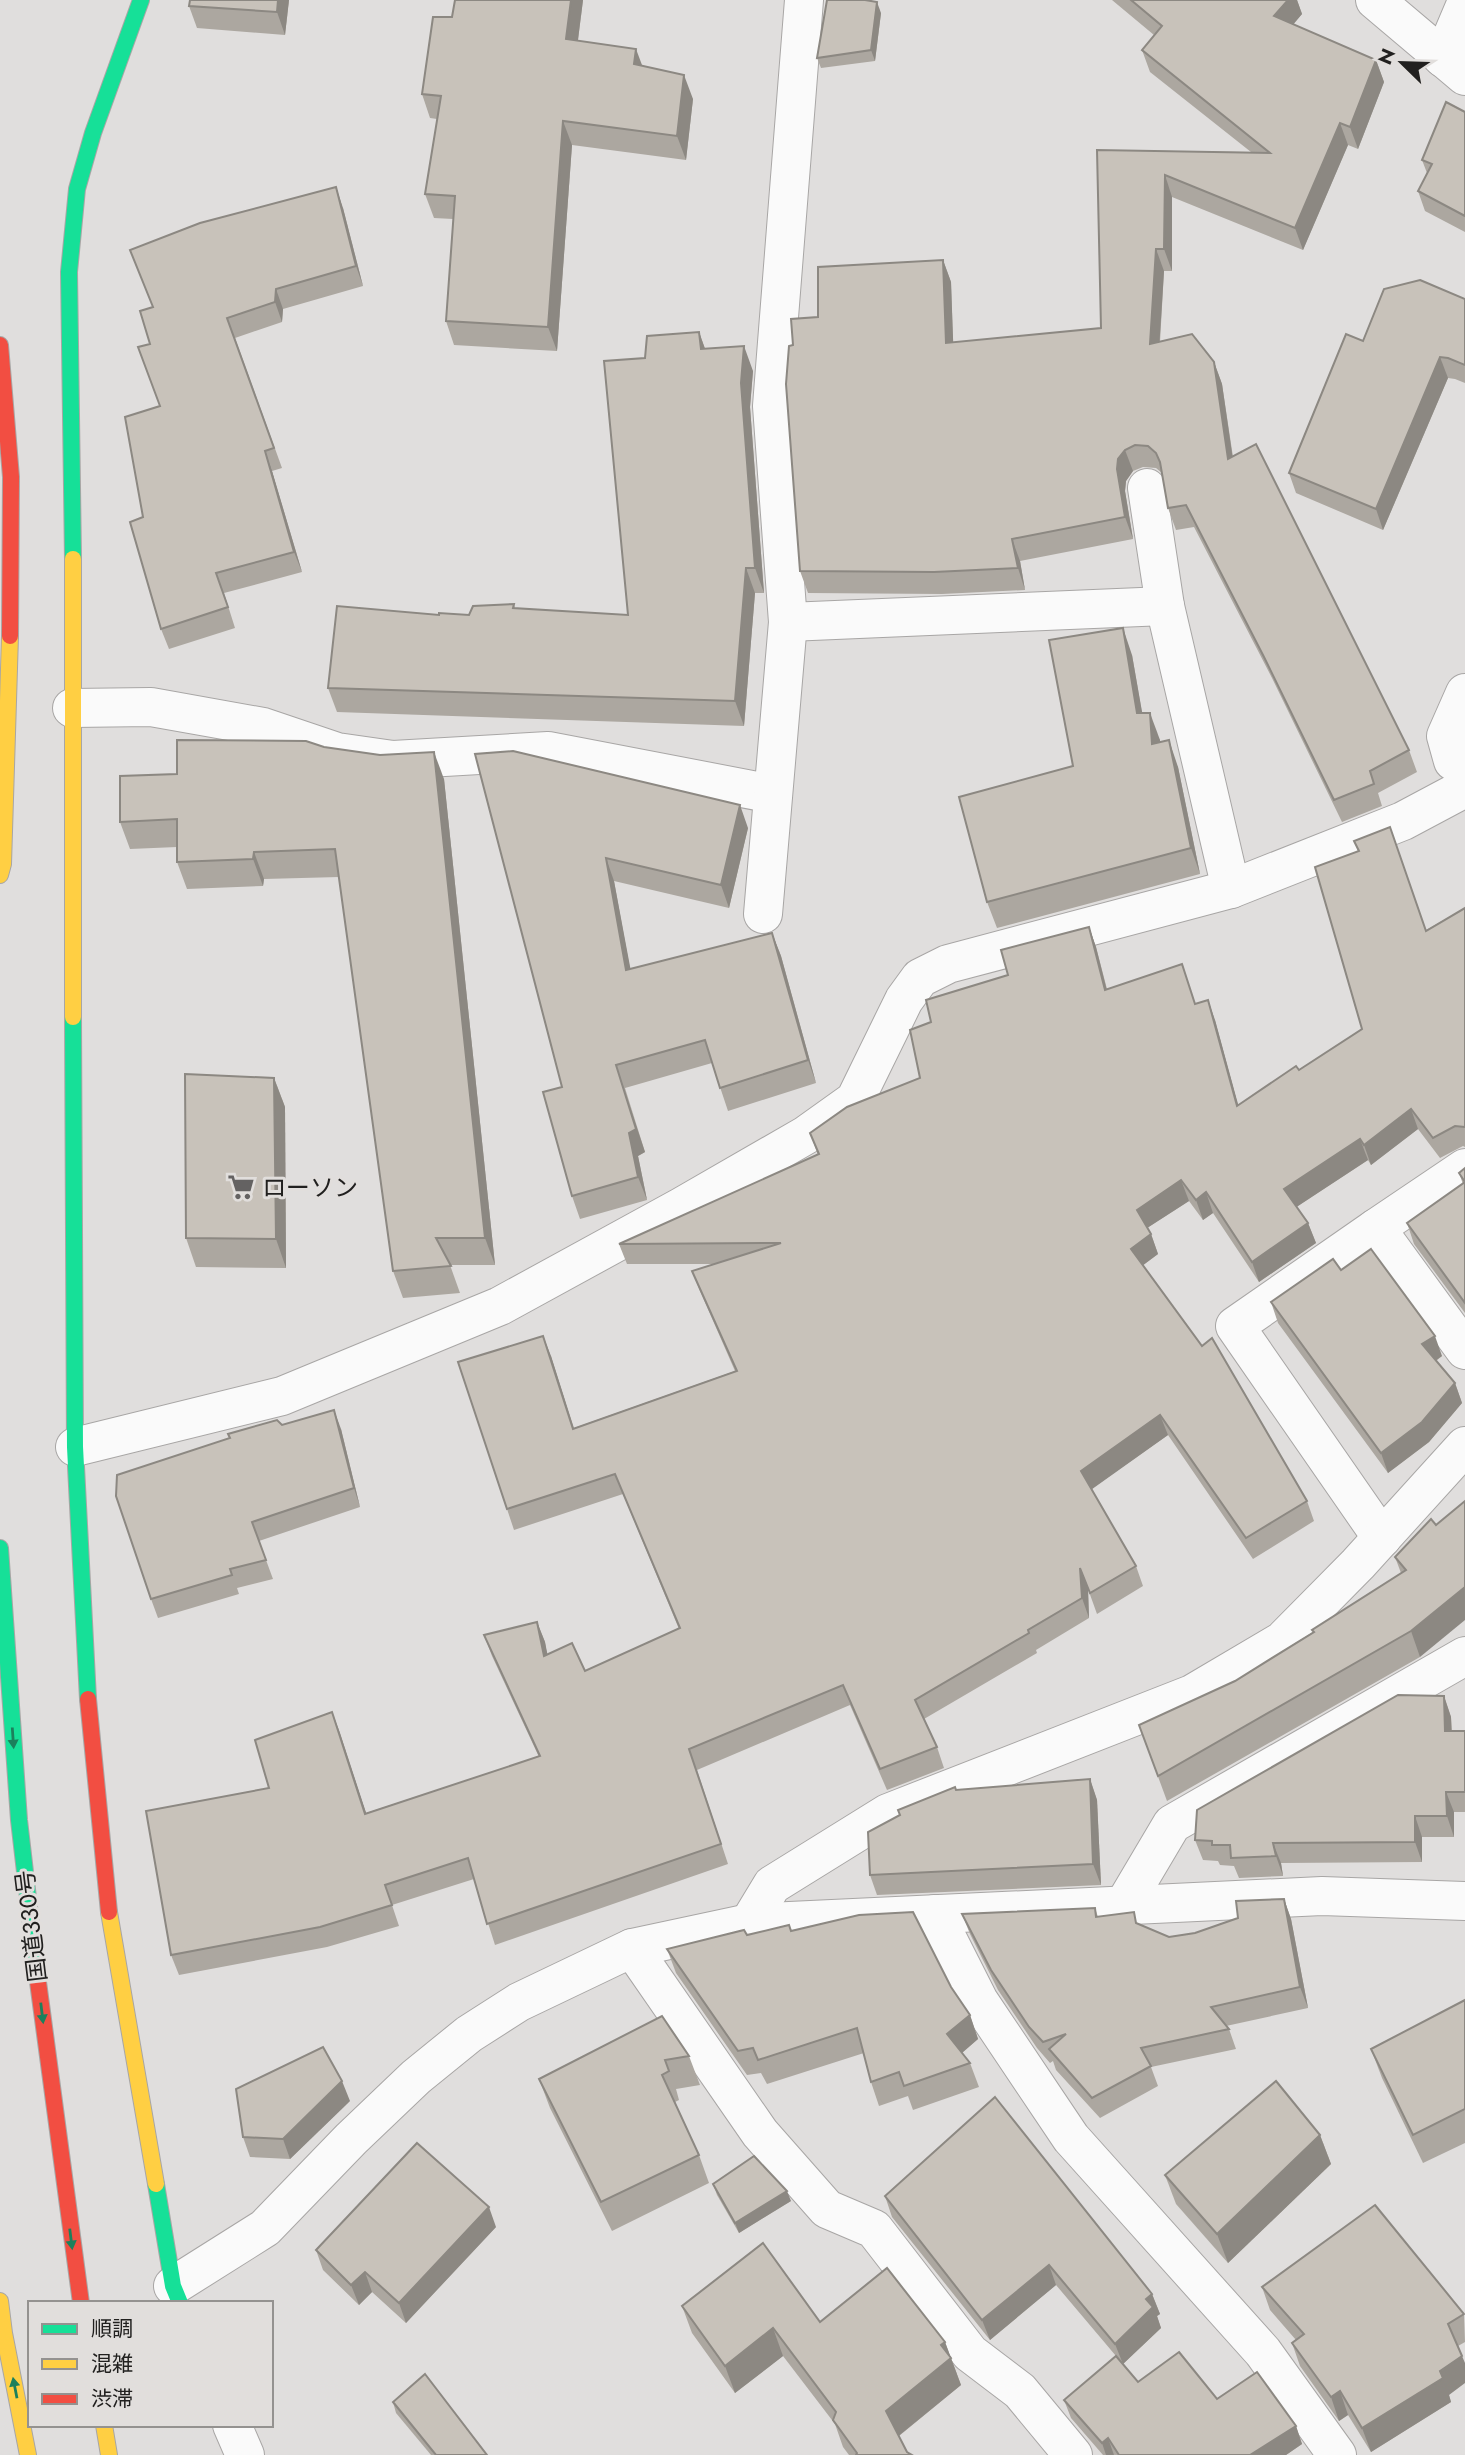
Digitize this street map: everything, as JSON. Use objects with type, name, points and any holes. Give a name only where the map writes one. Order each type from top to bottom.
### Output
[{"type":"main road","points":[[141,0],[93,133],[77,189],[69,272],[74,492],[72,708],[75,1447],[88,1702],[109,1913],[177,2294]]},
{"type":"main road","points":[[0,345],[11,477],[10,666],[3,864],[0,875]]},
{"type":"main road","name":"国道330号","points":[[0,1548],[19,1820],[48,2067],[81,2301]]},
{"type":"main road","points":[[0,2301],[28,2455]]},
{"type":"main road","points":[[104,2427],[110,2455]]},
{"type":"street","points":[[762,914],[788,622],[772,406],[804,0]]},
{"type":"street","points":[[1375,0],[1454,67]]},
{"type":"street","points":[[1454,67],[1465,6]]},
{"type":"street","points":[[1147,488],[1165,606],[1231,889]]},
{"type":"street","points":[[788,622],[1165,606]]},
{"type":"street","points":[[1465,692],[1446,736],[1453,761],[1465,769]]},
{"type":"street","points":[[72,708],[151,707],[263,727],[337,752],[393,760],[548,751],[773,794]]},
{"type":"street","points":[[75,1447],[282,1396],[500,1307],[681,1207],[784,1148],[855,1100],[904,1000],[920,978],[948,964],[1231,889],[1403,821],[1465,788]]},
{"type":"street","points":[[1382,1538],[1235,1325],[1465,1168]]},
{"type":"street","points":[[1376,1228],[1465,1350]]},
{"type":"street","points":[[748,1923],[772,1885],[888,1814],[1192,1694],[1282,1641],[1382,1538],[1465,1446]]},
{"type":"street","points":[[1124,1905],[1172,1824],[1465,1656]]},
{"type":"street","points":[[177,2294],[265,2228],[351,2139],[416,2077],[469,2034],[519,2002],[632,1948],[748,1923],[1322,1896],[1465,1902]]},
{"type":"street","points":[[935,1914],[979,2001],[1071,2138],[1263,2351],[1337,2455]]},
{"type":"street","points":[[632,1948],[760,2133],[827,2209],[874,2229],[970,2353],[1020,2392],[1073,2455]]},
{"type":"street","points":[[233,2427],[245,2455]]},
{"type":"building","points":[[190,0],[278,0],[277,12],[189,6]]},
{"type":"building","points":[[455,0],[571,0],[566,39],[636,49],[634,64],[684,75],[677,136],[563,121],[548,327],[446,321],[455,196],[425,194],[441,96],[422,94],[433,17],[452,17]]},
{"type":"building","points":[[827,0],[877,2],[871,50],[817,58]]},
{"type":"building","points":[[1131,0],[1288,0],[1274,16],[1376,60],[1350,127],[1340,123],[1295,228],[1165,175],[1164,249],[1156,249],[1150,344],[1192,334],[1214,362],[1228,459],[1256,444],[1409,750],[1370,771],[1374,784],[1334,800],[1186,505],[1168,508],[1160,462],[1156,453],[1148,446],[1135,445],[1125,450],[1118,459],[1117,469],[1125,517],[1012,539],[1018,568],[934,572],[800,571],[786,384],[789,346],[793,345],[791,319],[818,317],[818,267],[943,260],[946,343],[1101,328],[1097,150],[1270,153],[1142,50],[1162,26]]},
{"type":"building","points":[[1446,102],[1465,112],[1465,216],[1418,191],[1432,164],[1422,160]]},
{"type":"building","points":[[336,187],[356,266],[276,289],[275,302],[227,318],[274,448],[265,451],[294,552],[216,573],[228,607],[161,629],[130,522],[143,517],[125,417],[160,406],[138,347],[150,344],[140,311],[153,307],[130,250],[200,223]]},
{"type":"building","points":[[1420,280],[1465,299],[1465,365],[1440,357],[1376,509],[1289,473],[1346,334],[1363,341],[1384,289]]},
{"type":"building","points":[[699,332],[701,349],[744,346],[741,383],[755,568],[746,568],[735,701],[328,688],[337,606],[469,615],[473,606],[514,604],[513,608],[628,615],[604,361],[645,358],[647,336]]},
{"type":"building","points":[[1123,628],[1137,713],[1150,713],[1152,744],[1169,740],[1191,848],[987,902],[959,797],[1073,766],[1049,640]]},
{"type":"building","points":[[177,740],[306,741],[324,747],[380,755],[434,752],[485,1238],[436,1238],[451,1266],[393,1271],[335,849],[254,852],[253,859],[177,862],[177,819],[120,822],[120,776],[177,774]]},
{"type":"building","points":[[513,751],[740,805],[721,885],[606,858],[626,970],[772,933],[808,1060],[720,1088],[705,1040],[616,1065],[636,1129],[629,1133],[638,1177],[572,1196],[543,1092],[562,1087],[475,754]]},
{"type":"building","points":[[1390,827],[1426,931],[1465,908],[1465,1127],[1455,1126],[1433,1138],[1411,1109],[1364,1145],[1360,1139],[1284,1189],[1308,1223],[1252,1262],[1206,1192],[1196,1200],[1181,1180],[1137,1210],[1151,1234],[1131,1249],[1202,1346],[1212,1338],[1307,1501],[1246,1538],[1160,1415],[1081,1471],[1136,1566],[1090,1593],[1080,1568],[1082,1598],[1028,1630],[1029,1633],[915,1700],[937,1747],[880,1769],[843,1685],[689,1749],[721,1844],[487,1924],[468,1858],[385,1885],[392,1905],[320,1927],[171,1955],[146,1811],[269,1788],[255,1740],[332,1712],[365,1814],[540,1756],[484,1635],[537,1622],[544,1656],[572,1643],[585,1671],[680,1628],[615,1474],[507,1509],[458,1362],[543,1336],[573,1429],[737,1371],[692,1271],[781,1243],[619,1244],[819,1154],[810,1133],[847,1107],[920,1078],[910,1030],[931,1022],[926,1000],[1008,975],[1001,950],[1089,927],[1105,990],[1182,964],[1195,1004],[1208,1000],[1237,1106],[1296,1066],[1299,1070],[1362,1029],[1315,867],[1359,851],[1354,841]]},
{"type":"building","name":"ローソン","points":[[185,1074],[274,1078],[276,1239],[186,1238]]},
{"type":"building","points":[[1465,1168],[1465,1182],[1459,1173]]},
{"type":"building","points":[[1465,1182],[1465,1303],[1407,1223]]},
{"type":"building","points":[[1371,1249],[1435,1336],[1422,1344],[1455,1383],[1422,1422],[1381,1453],[1271,1302],[1333,1259],[1341,1270]]},
{"type":"building","points":[[334,1410],[354,1488],[252,1522],[266,1560],[230,1569],[232,1575],[151,1599],[116,1496],[117,1475],[230,1438],[228,1434],[277,1420],[282,1425]]},
{"type":"building","points":[[1465,1501],[1465,1587],[1411,1631],[1158,1776],[1139,1725],[1235,1681],[1406,1570],[1395,1557],[1431,1519],[1436,1525]]},
{"type":"building","points":[[1398,1695],[1444,1696],[1445,1731],[1465,1731],[1465,1792],[1446,1792],[1447,1816],[1415,1816],[1415,1842],[1273,1843],[1276,1856],[1231,1858],[1230,1845],[1212,1845],[1212,1841],[1195,1840],[1197,1810]]},
{"type":"building","points":[[1090,1779],[1093,1864],[870,1875],[868,1832],[900,1815],[898,1810],[955,1787],[956,1790]]},
{"type":"building","points":[[1284,1899],[1300,1987],[1211,2007],[1229,2029],[1141,2048],[1151,2066],[1092,2098],[1049,2049],[1066,2034],[1043,2042],[1029,2027],[991,1970],[962,1914],[1095,1908],[1096,1917],[1134,1912],[1136,1923],[1169,1937],[1195,1933],[1238,1918],[1236,1901]]},
{"type":"building","points":[[913,1912],[951,1987],[970,2015],[947,2034],[970,2063],[904,2086],[899,2072],[871,2082],[857,2028],[758,2060],[753,2048],[738,2051],[667,1949],[744,1930],[747,1935],[789,1925],[791,1931],[859,1915]]},
{"type":"building","points":[[1465,2000],[1465,2109],[1413,2135],[1371,2049]]},
{"type":"building","points":[[662,2016],[689,2056],[665,2060],[669,2071],[662,2075],[699,2155],[601,2202],[539,2079]]},
{"type":"building","points":[[323,2047],[342,2081],[283,2139],[243,2137],[236,2089]]},
{"type":"building","points":[[1276,2081],[1320,2135],[1217,2234],[1165,2175]]},
{"type":"building","points":[[995,2097],[1152,2294],[1146,2299],[1153,2307],[1115,2344],[1049,2265],[982,2320],[885,2196]]},
{"type":"building","points":[[417,2143],[489,2207],[399,2303],[365,2272],[351,2285],[316,2250]]},
{"type":"building","points":[[754,2156],[787,2191],[735,2223],[713,2184]]},
{"type":"building","points":[[1375,2205],[1464,2314],[1448,2324],[1462,2356],[1440,2371],[1443,2378],[1362,2428],[1340,2391],[1331,2397],[1292,2343],[1304,2334],[1262,2287]]},
{"type":"building","points":[[763,2243],[820,2322],[887,2268],[945,2342],[941,2345],[951,2358],[886,2411],[907,2452],[912,2455],[856,2455],[833,2420],[836,2412],[773,2328],[725,2366],[682,2306]]},
{"type":"building","points":[[1179,2352],[1217,2399],[1257,2372],[1296,2426],[1250,2455],[1119,2455],[1108,2438],[1102,2443],[1064,2400],[1116,2356],[1138,2382]]},
{"type":"building","points":[[425,2374],[487,2455],[436,2455],[393,2402]]},
{"type":"traffic: fast","points":[[73,559],[69,272],[77,189],[93,133],[141,0]]},
{"type":"traffic: fast","points":[[73,1017],[75,1447],[88,1699]]},
{"type":"traffic: fast","points":[[0,1548],[19,1820],[36,1967]]},
{"type":"traffic: fast","points":[[156,2184],[173,2286],[179,2301]]},
{"type":"traffic: slow","points":[[73,559],[73,1017]]},
{"type":"traffic: slow","points":[[0,875],[3,864],[10,636]]},
{"type":"traffic: slow","points":[[109,1912],[156,2184]]},
{"type":"traffic: slow","points":[[0,2301],[28,2455]]},
{"type":"traffic: slow","points":[[104,2427],[109,2455]]},
{"type":"traffic: jam","points":[[0,345],[11,477],[10,636]]},
{"type":"traffic: jam","points":[[88,1699],[109,1912]]},
{"type":"traffic: jam","points":[[36,1967],[81,2301]]},
{"type":"place","name":"ローソン","points":[[241,1187]]}]
